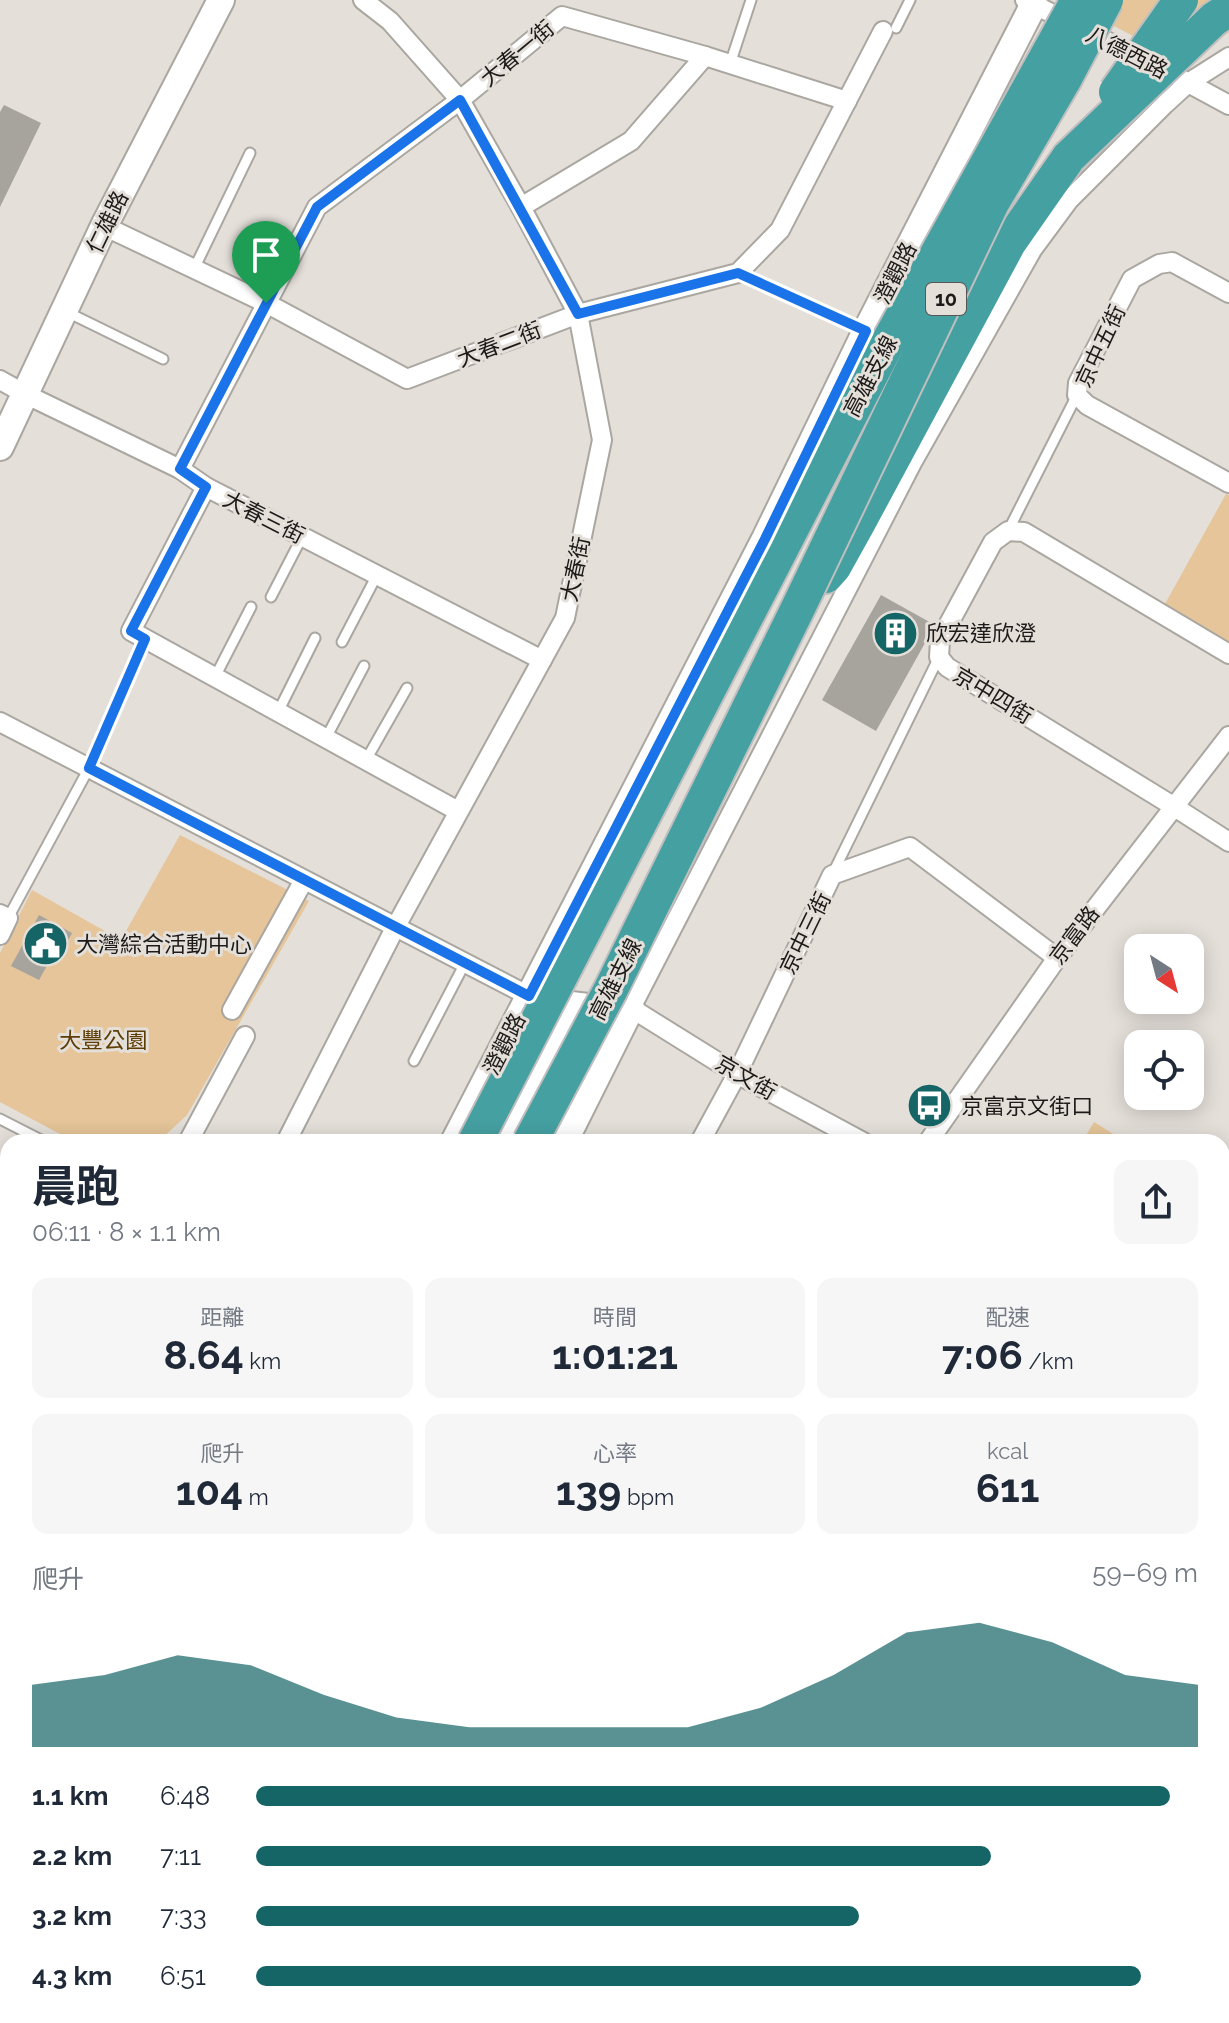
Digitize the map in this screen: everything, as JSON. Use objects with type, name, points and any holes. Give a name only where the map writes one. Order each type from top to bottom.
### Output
[{"type":"highway","name":"高雄支線","points":[[479,1134],[876,338],[1078,0]]},
{"type":"highway","name":"高雄支線","points":[[534,1134],[611,989],[992,203],[1064,80],[1106,0]]},
{"type":"highway","points":[[799,606],[834,567],[1009,243],[1181,0]]},
{"type":"highway","points":[[876,338],[941,219],[1037,1]]},
{"type":"highway","points":[[1069,157],[1214,19],[1229,9]]},
{"type":"street","name":"仁雄路","points":[[0,447],[104,226],[221,0]]},
{"type":"street","name":"大春街","points":[[290,1134],[395,928],[565,618],[602,440],[578,314],[521,207],[460,100],[390,21],[363,0]]},
{"type":"street","name":"八德西路","points":[[1037,1],[1229,105]]},
{"type":"street","name":"大春一街","points":[[180,469],[317,207],[460,100],[562,8],[847,101]]},
{"type":"street","points":[[738,273],[780,230],[847,101],[890,30]]},
{"type":"street","points":[[521,207],[631,141],[705,56]]},
{"type":"street","points":[[568,1134],[913,461],[1032,250],[1069,200],[1165,104],[1188,83],[1229,57]]},
{"type":"street","name":"大春二街","points":[[104,226],[266,303],[407,379],[578,314],[738,273]]},
{"type":"street","name":"京中五街","points":[[1229,293],[1172,262],[1159,264],[1132,279],[1078,383],[1077,395],[1087,405],[1229,483]]},
{"type":"street","name":"澄觀路","points":[[458,1134],[765,539],[876,338]]},
{"type":"street","points":[[0,380],[180,469],[206,487]]},
{"type":"street","name":"大春三街","points":[[145,639],[131,631],[206,487],[542,660]]},
{"type":"street","points":[[1008,531],[1024,532],[1229,654]]},
{"type":"street","name":"京中四街","points":[[1008,531],[993,542],[940,640],[939,657],[947,667],[1229,842]]},
{"type":"street","points":[[145,639],[458,811]]},
{"type":"street","points":[[0,722],[529,996],[631,1008]]},
{"type":"street","name":"京富路","points":[[934,1134],[1057,958],[1229,736]]},
{"type":"street","name":"京中三街","points":[[704,1134],[737,1074],[832,875],[910,847],[1057,958]]},
{"type":"street","points":[[232,1010],[304,880]]},
{"type":"street","points":[[506,1134],[575,1002]]},
{"type":"street","name":"京文街","points":[[631,1008],[737,1074],[848,1134]]},
{"type":"street","points":[[192,1134],[245,1036]]},
{"type":"lane","points":[[730,64],[751,0]]},
{"type":"lane","points":[[890,30],[910,0]]},
{"type":"lane","points":[[194,269],[250,153]]},
{"type":"lane","points":[[738,273],[876,338]]},
{"type":"lane","points":[[64,310],[163,359]]},
{"type":"lane","points":[[1008,531],[1077,395]]},
{"type":"lane","points":[[271,597],[302,537]]},
{"type":"lane","points":[[342,642],[377,575]]},
{"type":"lane","points":[[215,677],[251,607]]},
{"type":"lane","points":[[278,712],[315,638]]},
{"type":"lane","points":[[3,922],[89,768],[145,639]]},
{"type":"lane","points":[[832,875],[939,657]]},
{"type":"lane","points":[[326,738],[364,666]]},
{"type":"lane","points":[[366,760],[407,688]]},
{"type":"lane","points":[[414,1061],[465,963]]},
{"type":"lane","points":[[0,1120],[29,1134]]},
{"type":"green space","points":[[1064,0],[1229,0],[1229,32],[1187,64]]},
{"type":"green space","points":[[1226,494],[1229,495],[1229,643],[1165,604]]},
{"type":"green space","name":"大豐公園","points":[[180,835],[309,901],[187,1115],[167,1134],[60,1134],[0,1102],[0,953],[32,890],[121,940]]},
{"type":"green space","points":[[1094,1122],[1113,1134],[1087,1134]]},
{"type":"building","points":[[4,105],[41,123],[0,207],[0,112]]},
{"type":"building","points":[[881,595],[935,625],[876,731],[822,700]]},
{"type":"building","name":"大灣綜合活動中心","points":[[39,915],[72,933],[59,958],[53,955],[39,980],[11,966]]},
{"type":"place","name":"欣宏達欣澄","points":[[895,633]]},
{"type":"place","name":"大灣綜合活動中心","points":[[45,944]]},
{"type":"place","name":"京富京文街口","points":[[930,1106]]},
{"type":"route","points":[[460,100],[578,314],[738,273],[866,331],[765,539],[529,996],[89,768],[145,639],[131,631],[206,487],[180,469],[266,303],[317,207],[460,100]]}]
